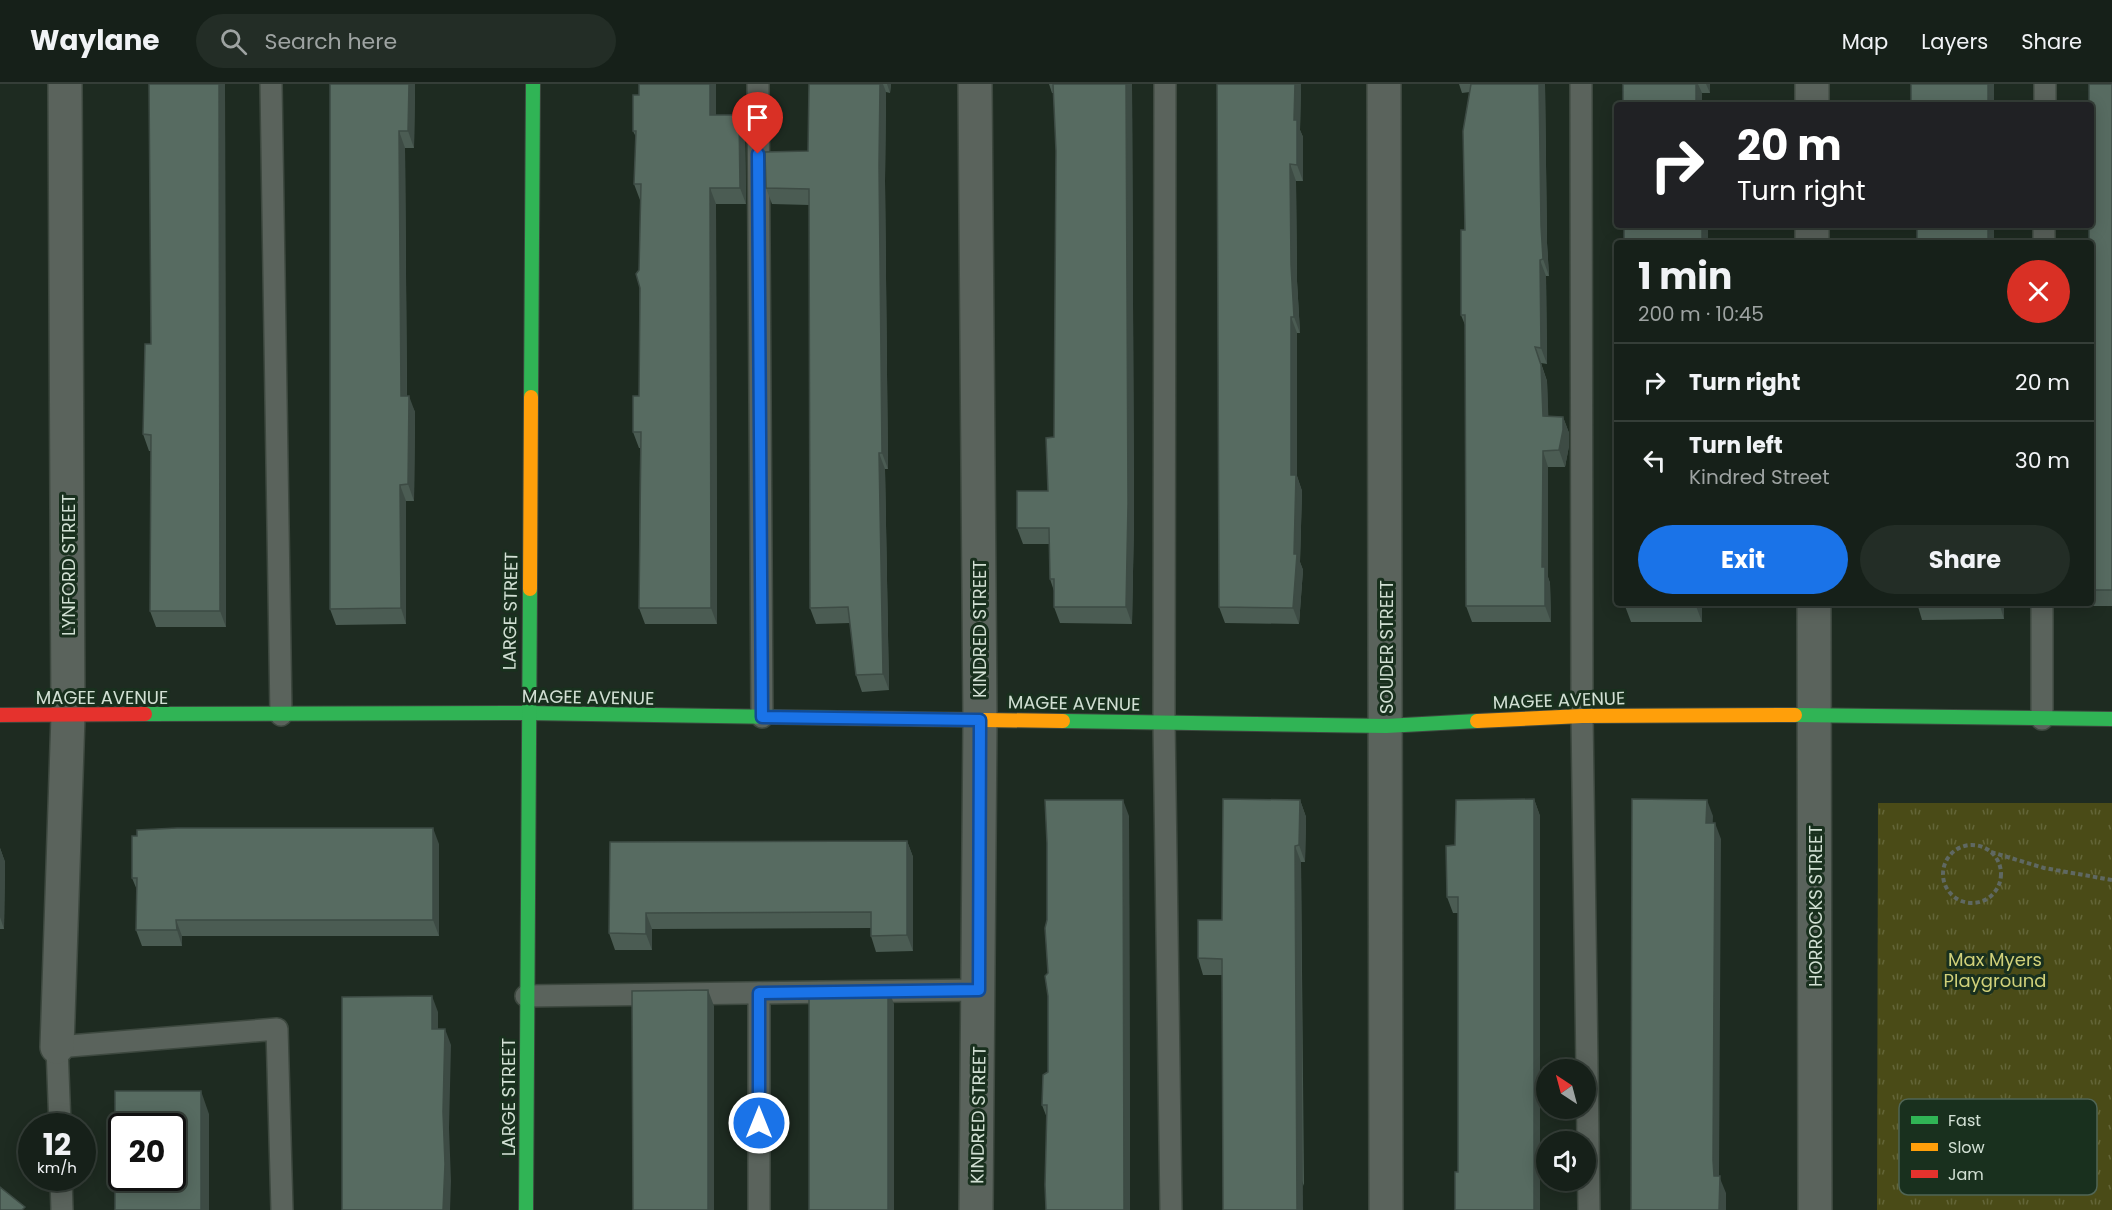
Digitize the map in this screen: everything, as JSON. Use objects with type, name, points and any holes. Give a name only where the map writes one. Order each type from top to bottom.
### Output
[{"type":"street","name":"LYNFORD STREET","points":[[57,1047],[69,716],[65,84]]},
{"type":"street","name":"LARGE STREET","points":[[526,1210],[527,713],[533,84]]},
{"type":"street","name":"KINDRED STREET","points":[[975,84],[980,720],[976,1210]]},
{"type":"street","name":"SOUDER STREET","points":[[1384,84],[1386,1210]]},
{"type":"street","points":[[1812,84],[1812,102]]},
{"type":"street","name":"HORROCKS STREET","points":[[1814,606],[1815,1210]]},
{"type":"street","name":"MAGEE AVENUE","points":[[0,715],[527,713],[1386,726],[1582,716],[1814,715],[2112,719]]},
{"type":"lane","points":[[271,84],[281,715]]},
{"type":"lane","points":[[758,84],[762,717]]},
{"type":"lane","points":[[1166,84],[1164,722],[1171,1210]]},
{"type":"lane","points":[[1581,84],[1582,716],[1589,1210]]},
{"type":"lane","points":[[2045,84],[2045,102]]},
{"type":"lane","points":[[2042,606],[2042,719]]},
{"type":"lane","points":[[526,996],[979,990]]},
{"type":"lane","points":[[759,993],[759,1210]]},
{"type":"lane","points":[[60,1113],[57,1047],[277,1029],[282,1210]]},
{"type":"lane","points":[[61,1191],[62,1210]]},
{"type":"path","points":[[1991,852],[2001,870],[2001,880],[1997,889],[1992,896],[1975,903],[1957,900],[1945,885],[1943,876],[1948,858],[1963,846],[1983,847],[1991,852],[2044,868],[2112,880]]},
{"type":"green space","name":"Max Myers Playground","points":[[1878,803],[2112,803],[2112,1210],[1877,1210]]},
{"type":"building","points":[[149,84],[219,84],[220,611],[150,611],[151,435],[143,434],[145,344],[151,344]]},
{"type":"building","points":[[330,84],[409,84],[408,131],[399,131],[401,396],[409,396],[408,484],[400,485],[401,608],[330,609]]},
{"type":"building","points":[[639,84],[710,84],[710,115],[739,115],[740,188],[710,188],[711,608],[639,608],[641,432],[633,432],[633,396],[639,396],[640,288],[636,274],[639,270],[641,184],[634,184],[636,131],[633,131],[633,95],[639,95]]},
{"type":"building","points":[[809,84],[880,84],[882,453],[879,453],[883,674],[856,675],[848,607],[810,608],[809,189],[766,188],[765,152],[808,151]]},
{"type":"building","points":[[1053,84],[1126,84],[1128,504],[1126,607],[1054,607],[1054,579],[1050,579],[1049,528],[1017,528],[1017,491],[1048,491],[1046,438],[1054,437],[1056,151]]},
{"type":"building","points":[[1217,84],[1295,84],[1294,120],[1297,120],[1297,165],[1290,164],[1294,317],[1291,317],[1291,475],[1296,475],[1294,554],[1297,554],[1293,608],[1219,607]]},
{"type":"building","points":[[1471,84],[1539,84],[1543,259],[1540,260],[1541,348],[1535,347],[1541,365],[1543,416],[1563,417],[1559,450],[1543,451],[1542,567],[1545,567],[1545,606],[1466,606],[1465,315],[1461,315],[1461,230],[1465,230],[1463,131]]},
{"type":"building","points":[[1623,84],[1696,84],[1696,102],[1623,102]]},
{"type":"building","points":[[1911,84],[1988,84],[1988,102],[1911,102]]},
{"type":"building","points":[[2089,84],[2112,84],[2112,590],[2094,590],[2094,240],[2089,240],[2089,228],[2094,228],[2094,102],[2089,102]]},
{"type":"building","points":[[1624,228],[1702,228],[1702,240],[1624,240]]},
{"type":"building","points":[[1917,228],[1988,228],[1988,240],[1917,240]]},
{"type":"building","points":[[1223,799],[1300,800],[1299,845],[1295,846],[1297,1210],[1223,1210],[1222,959],[1198,958],[1198,920],[1222,920]]},
{"type":"building","points":[[1534,799],[1534,1210],[1455,1210],[1455,1172],[1458,1172],[1458,897],[1447,897],[1446,846],[1455,845],[1456,800]]},
{"type":"building","points":[[1632,799],[1707,800],[1706,823],[1715,823],[1713,1160],[1714,1176],[1720,1176],[1719,1210],[1631,1210]]},
{"type":"building","points":[[1045,800],[1123,800],[1124,1210],[1046,1210],[1047,1105],[1042,1105],[1043,1075],[1048,1072],[1048,996],[1045,976],[1048,973],[1045,928],[1047,920],[1047,843]]},
{"type":"building","points":[[433,828],[433,920],[176,920],[177,930],[136,930],[137,878],[132,878],[132,836],[137,836],[137,830]]},
{"type":"building","points":[[907,841],[907,935],[871,936],[871,912],[646,913],[646,934],[609,933],[610,842]]},
{"type":"building","points":[[888,988],[888,1210],[809,1210],[809,989]]},
{"type":"building","points":[[708,990],[708,1210],[633,1210],[632,991]]},
{"type":"building","points":[[432,996],[432,1029],[445,1029],[443,1210],[342,1210],[342,997]]},
{"type":"building","points":[[115,1091],[201,1091],[201,1210],[115,1210],[115,1191],[186,1191],[186,1113],[115,1113]]},
{"type":"building","points":[[0,1187],[25,1207],[22,1210],[0,1210]]},
{"type":"traffic: fast","points":[[531,397],[533,84]]},
{"type":"traffic: fast","points":[[526,1210],[530,589]]},
{"type":"traffic: fast","points":[[145,714],[527,713],[838,718]]},
{"type":"traffic: fast","points":[[1795,715],[2112,719]]},
{"type":"traffic: fast","points":[[1063,721],[1386,726],[1477,721]]},
{"type":"traffic: slow","points":[[530,589],[531,397]]},
{"type":"traffic: slow","points":[[1477,721],[1582,716],[1795,715]]},
{"type":"traffic: slow","points":[[838,718],[1063,721]]},
{"type":"traffic: jam","points":[[0,715],[145,714]]},
{"type":"route","points":[[758,154],[762,717],[980,720],[979,990],[759,993],[759,1123]]}]
